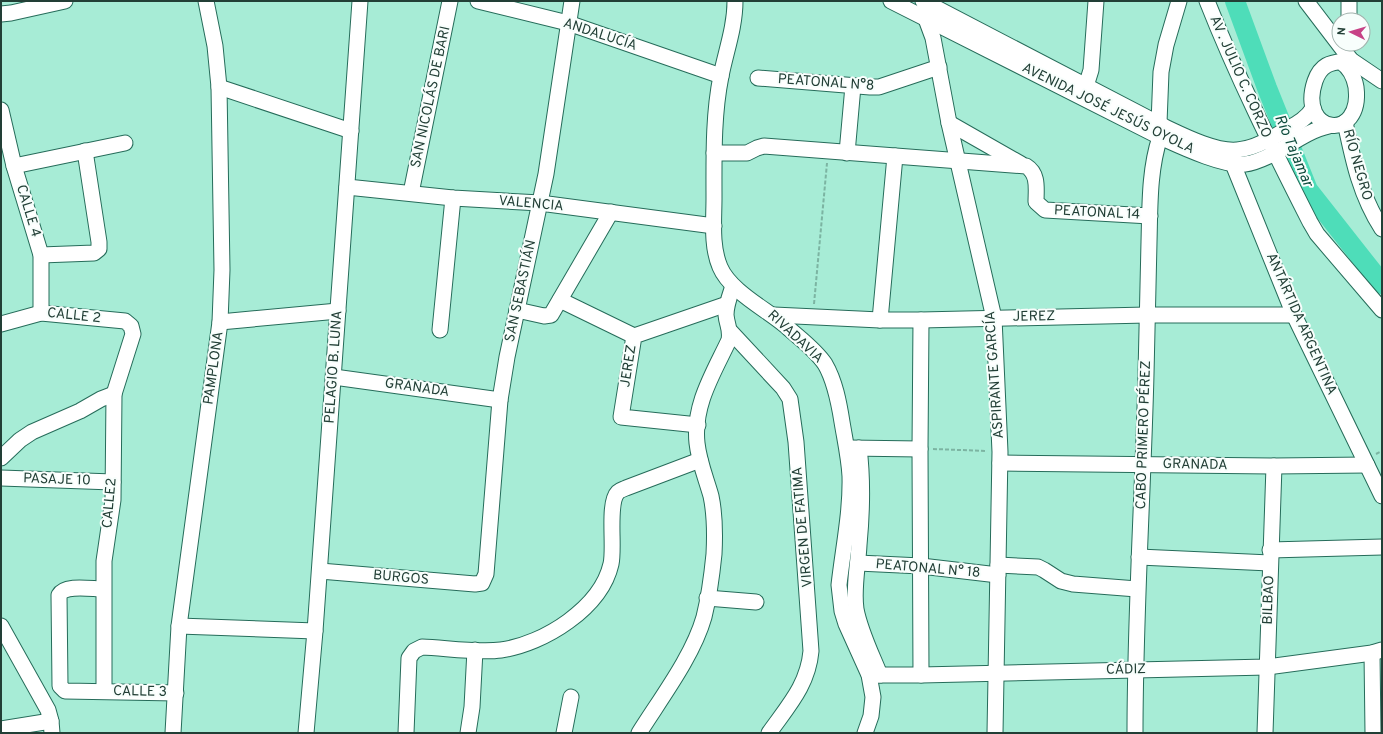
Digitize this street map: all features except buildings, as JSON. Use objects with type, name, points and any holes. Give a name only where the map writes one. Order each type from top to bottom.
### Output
[{"type":"street","points":[[1,14],[65,1]]},
{"type":"street","name":"PAMPLONA","points":[[173,733],[179,626],[220,322],[222,270],[219,87],[215,46],[206,1]]},
{"type":"street","name":"PELAGIO B. LUNA","points":[[306,733],[320,571],[360,1]]},
{"type":"street","name":"SAN NICOLÁS DE BARI","points":[[411,193],[450,1]]},
{"type":"street","name":"ANDALUCÍA","points":[[478,1],[568,23],[721,76]]},
{"type":"street","name":"SAN SEBASTIÁN","points":[[482,582],[486,574],[500,400],[507,357],[540,203],[572,1]]},
{"type":"street","name":"RIVADAVIA","points":[[736,1],[735,18],[721,76],[717,104],[714,153],[714,248],[720,267],[726,279],[733,286],[774,316],[816,353],[825,364],[840,406],[853,448],[849,501],[838,584],[842,611],[846,624],[875,675],[871,716],[865,733]]},
{"type":"street","name":"AVENIDA JOSÉ JESÚS OYOLA","points":[[891,1],[1160,130]]},
{"type":"street","points":[[924,1],[1086,86],[1160,130],[1219,148],[1245,164],[1251,162],[1277,143],[1298,131],[1316,130],[1345,122],[1353,111],[1356,101],[1355,80],[1346,61],[1306,1]]},
{"type":"street","name":"ASPIRANTE GARCÍA","points":[[924,1],[926,19],[933,38],[949,123],[994,318],[1000,457],[996,733]]},
{"type":"street","points":[[1086,86],[1091,70],[1096,1]]},
{"type":"street","name":"CABO PRIMERO PÉREZ","points":[[1135,733],[1137,589],[1144,464],[1147,315],[1153,159],[1160,130],[1161,72],[1166,45],[1179,1]]},
{"type":"street","name":"AV . JULIO C. CORZO","points":[[1207,1],[1228,54],[1277,143],[1317,234],[1382,310]]},
{"type":"street","points":[[1349,1],[1349,12]]},
{"type":"street","points":[[1346,61],[1348,52]]},
{"type":"street","points":[[1329,126],[1317,117],[1313,108],[1312,100],[1312,88],[1317,75],[1327,64],[1346,61],[1382,81]]},
{"type":"street","name":"PEATONAL N°8","points":[[758,78],[879,87],[939,67]]},
{"type":"street","points":[[847,153],[853,86]]},
{"type":"street","points":[[219,87],[351,131]]},
{"type":"street","points":[[1298,131],[1313,108]]},
{"type":"street","name":"CALLE 4","points":[[1,110],[14,166],[41,255],[41,313]]},
{"type":"street","name":"RÍO NEGRO","points":[[1345,122],[1355,167],[1364,194],[1371,212],[1382,228]]},
{"type":"street","points":[[949,123],[1026,166]]},
{"type":"street","points":[[14,166],[126,143]]},
{"type":"street","points":[[714,153],[747,153],[764,146],[1026,166]]},
{"type":"street","points":[[41,255],[94,253],[99,249],[85,151]]},
{"type":"street","points":[[880,320],[895,156]]},
{"type":"street","name":"ANTÁRTIDA ARGENTINA","points":[[1232,156],[1294,315],[1382,496]]},
{"type":"street","name":"PEATONAL 14","points":[[1026,166],[1031,170],[1035,179],[1036,202],[1045,210],[1150,216]]},
{"type":"street","name":"VALENCIA","points":[[347,187],[453,198],[540,203],[714,226]]},
{"type":"street","points":[[440,330],[453,198]]},
{"type":"street","points":[[517,310],[544,316],[551,315],[611,212]]},
{"type":"street","points":[[639,733],[682,665],[694,643],[704,617],[714,553],[714,518],[711,496],[700,460],[697,442],[700,402],[729,340],[730,332],[726,315],[727,304],[733,286]]},
{"type":"street","points":[[560,300],[634,336]]},
{"type":"street","name":"JEREZ","points":[[698,425],[621,417],[634,336],[727,304]]},
{"type":"street","points":[[220,322],[338,311]]},
{"type":"street","name":"CALLE 2","points":[[1,324],[41,313],[125,322]]},
{"type":"street","name":"JEREZ","points":[[774,316],[922,320],[1147,315],[1294,315]]},
{"type":"street","points":[[921,675],[920,448],[922,320]]},
{"type":"street","name":"CALLE2","points":[[104,691],[103,589],[104,561],[113,500],[114,394],[133,334],[131,326],[125,322]]},
{"type":"street","name":"VIRGEN DE FATIMA","points":[[730,332],[783,388],[790,400],[794,427],[811,651],[810,666],[803,684],[769,733]]},
{"type":"street","name":"GRANADA","points":[[334,377],[500,400]]},
{"type":"street","points":[[1,458],[20,440],[32,432],[114,394]]},
{"type":"street","points":[[875,675],[856,610],[861,526],[861,464],[853,448],[920,448]]},
{"type":"street","name":"GRANADA","points":[[1000,457],[1144,464],[1274,466],[1367,465]]},
{"type":"street","points":[[406,733],[409,658],[414,650],[422,647],[500,650],[521,646],[542,637],[564,624],[597,595],[606,578],[611,564],[613,545],[613,501],[618,492],[700,460]]},
{"type":"street","name":"BILBAO","points":[[1265,733],[1274,466]]},
{"type":"street","name":"PASAJE 10","points":[[1,478],[113,482]]},
{"type":"street","points":[[1139,558],[1270,556],[1382,547]]},
{"type":"street","name":"PEATONAL N° 18","points":[[858,564],[998,570],[1038,567],[1061,580],[1073,584],[1137,589]]},
{"type":"street","name":"BURGOS","points":[[320,571],[475,584],[482,582]]},
{"type":"street","name":"CALLE 3","points":[[103,589],[68,588],[62,591],[59,595],[60,686],[65,691],[176,693]]},
{"type":"street","points":[[707,598],[756,602]]},
{"type":"street","points":[[1,626],[48,710],[52,727],[1,729]]},
{"type":"street","points":[[179,626],[315,631]]},
{"type":"street","points":[[468,733],[472,707],[475,650]]},
{"type":"street","points":[[1373,733],[1377,651]]},
{"type":"street","name":"CÁDIZ","points":[[875,675],[1267,667],[1377,651]]},
{"type":"street","points":[[564,733],[571,697]]},
{"type":"path","points":[[813,317],[828,152]]},
{"type":"path","points":[[920,448],[1000,457]]},
{"type":"waterway","name":"Río Tajamar","points":[[1235,1],[1267,88],[1308,190],[1382,284]]}]
